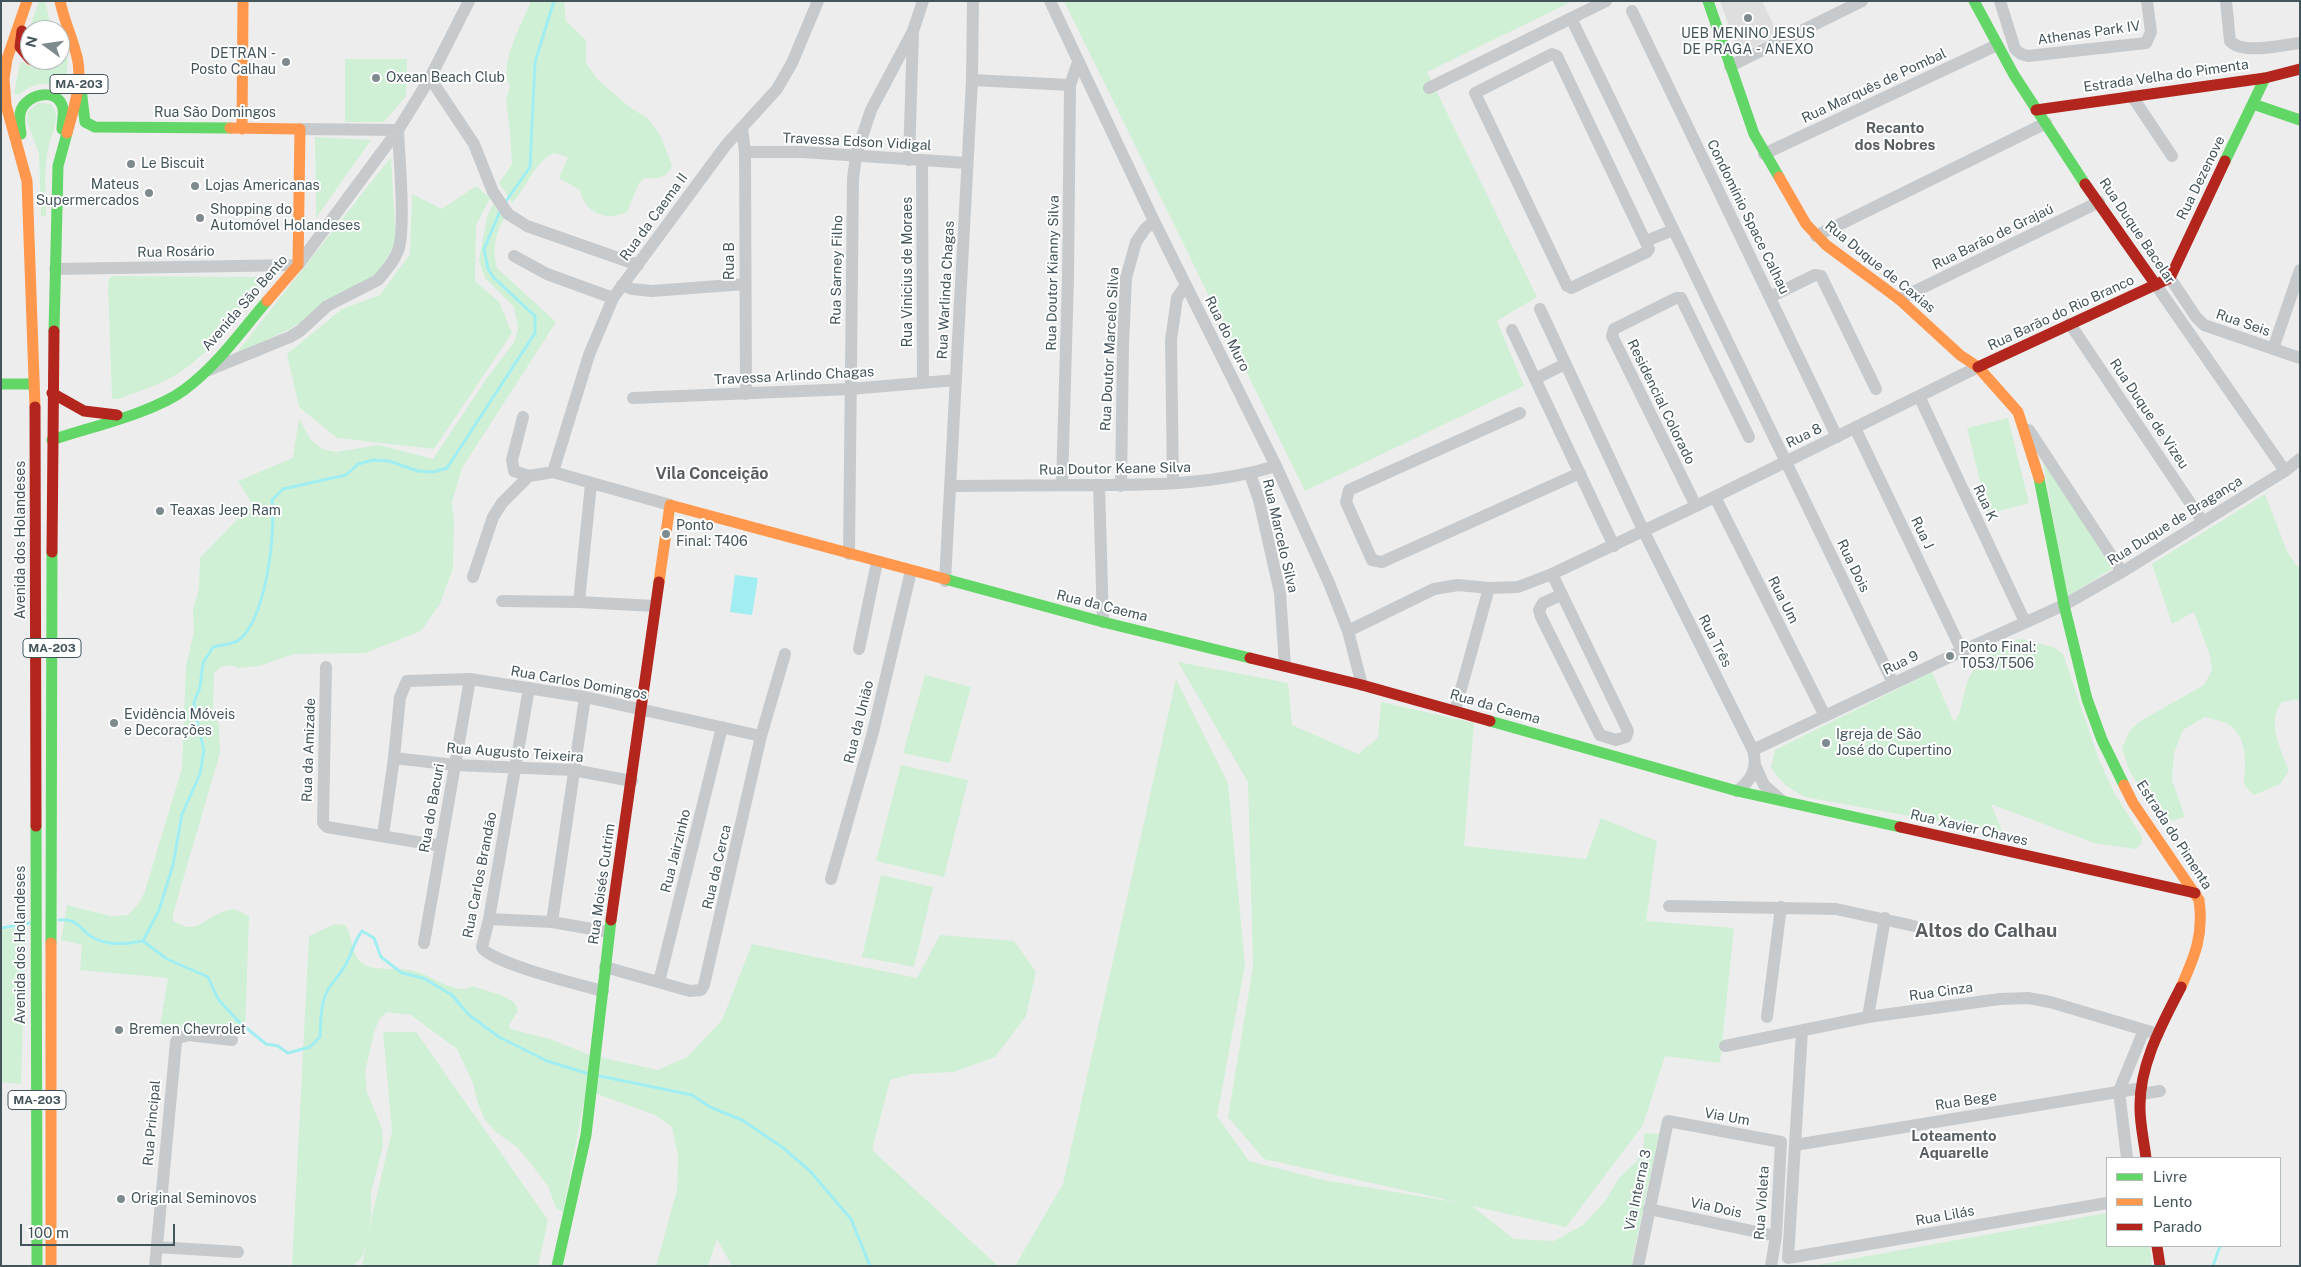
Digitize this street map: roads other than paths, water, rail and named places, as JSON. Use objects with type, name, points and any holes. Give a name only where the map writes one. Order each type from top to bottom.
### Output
[{"type":"main road","name":"Avenida dos Holandeses","points":[[28,1],[8,57],[4,78],[6,102],[23,159],[28,190],[34,384],[37,1266]]},
{"type":"main road","points":[[24,20],[28,1]]},
{"type":"main road","points":[[59,1],[60,20]]},
{"type":"main road","name":"MA-203","points":[[51,1266],[52,393],[58,166],[76,101],[79,72],[77,54],[64,22],[59,1]]},
{"type":"main road","points":[[242,129],[243,1]]},
{"type":"main road","name":"Rua Duque de Caxias","points":[[1708,1],[1748,120],[1764,154],[1797,210],[1816,236],[1899,299],[1960,355],[1978,367],[2018,412]]},
{"type":"main road","name":"Rua Duque Bacelar","points":[[1974,1],[1997,45],[2036,110],[2156,285]]},
{"type":"main road","points":[[1,48],[19,29]]},
{"type":"main road","name":"Estrada Velha do Pimenta","points":[[2036,110],[2265,78],[2300,69]]},
{"type":"main road","name":"Rua São Domingos","points":[[79,72],[84,118],[86,124],[91,127],[300,129]]},
{"type":"main road","name":"Rua Dezenove","points":[[2170,278],[2265,78]]},
{"type":"main road","points":[[28,190],[19,118],[24,105],[36,96],[52,96],[59,101],[62,108],[58,166]]},
{"type":"main road","points":[[2253,104],[2300,120]]},
{"type":"main road","points":[[1,112],[13,126]]},
{"type":"main road","points":[[298,266],[300,129]]},
{"type":"main road","name":"Avenida São Bento","points":[[52,440],[128,415],[170,399],[183,391],[206,372],[298,266]]},
{"type":"main road","points":[[2156,285],[2170,278]]},
{"type":"main road","name":"Rua Barão do Rio Branco","points":[[1978,367],[2156,285]]},
{"type":"main road","points":[[1,384],[34,384]]},
{"type":"main road","name":"Avenida São Bento","points":[[52,393],[84,411],[108,415],[128,415]]},
{"type":"main road","name":"Estrada do Pimenta","points":[[2018,412],[2032,448],[2077,665],[2102,740],[2132,803],[2195,893],[2201,909],[2201,936],[2191,965],[2158,1034],[2141,1091],[2140,1113],[2146,1157]]},
{"type":"main road","name":"Rua da Caema","points":[[670,505],[945,581],[1103,622],[1362,685],[1737,791]]},
{"type":"main road","name":"Rua Moisés Cutrim","points":[[557,1266],[586,1135],[608,932],[632,781],[670,505]]},
{"type":"main road","name":"Rua Xavier Chaves","points":[[1737,791],[2195,893]]},
{"type":"main road","points":[[2157,1247],[2160,1266]]},
{"type":"street","name":"Avenida São Bento","points":[[298,266],[398,130],[430,78],[469,1]]},
{"type":"street","name":"Rua da Caema II","points":[[553,472],[589,355],[613,298],[726,145],[782,80],[795,56],[818,1]]},
{"type":"street","name":"Rua Sarney Filho","points":[[849,554],[853,179],[856,155],[871,110],[913,30],[923,1]]},
{"type":"street","name":"Rua Warlinda Chagas","points":[[945,581],[952,486],[968,163],[973,1]]},
{"type":"street","name":"Rua do Muro","points":[[1050,1],[1154,221],[1276,466],[1329,583],[1348,631],[1362,685]]},
{"type":"street","points":[[1428,88],[1606,1]]},
{"type":"street","points":[[1730,66],[1862,1]]},
{"type":"street","name":"Athenas Park IV","points":[[2000,1],[2015,49],[2021,54],[2028,56],[2146,43],[2151,32],[2147,1]]},
{"type":"street","points":[[2226,1],[2230,41],[2234,45],[2245,49],[2300,43]]},
{"type":"street","name":"Condomínio Space Calhau","points":[[1632,12],[1837,436]]},
{"type":"street","name":"Rua Dois","points":[[1571,18],[1660,211],[1673,230],[1893,683]]},
{"type":"street","points":[[909,160],[913,30]]},
{"type":"street","name":"Rua Marquês de Pombal","points":[[1764,154],[1997,45]]},
{"type":"street","points":[[1552,54],[1556,55],[1646,241],[1649,247],[1647,252],[1573,288],[1569,288],[1476,92],[1552,54]]},
{"type":"street","name":"Rua Doutor Kianny Silva","points":[[1062,485],[1068,278],[1070,85],[1078,62]]},
{"type":"street","points":[[430,78],[474,144],[493,192],[508,214],[526,226],[638,264]]},
{"type":"street","points":[[972,80],[1070,85]]},
{"type":"street","points":[[2132,96],[2172,156]]},
{"type":"street","points":[[1816,236],[2046,123]]},
{"type":"street","name":"Rua B","points":[[742,128],[745,152],[746,394]]},
{"type":"street","name":"Rua São Domingos","points":[[300,129],[398,130]]},
{"type":"street","points":[[206,372],[290,337],[300,331],[327,306],[378,280],[384,273],[398,252],[401,232],[398,130]]},
{"type":"street","name":"Travessa Edson Vidigal","points":[[745,152],[802,152],[968,163]]},
{"type":"street","name":"Rua Vinicius de Moraes","points":[[922,161],[923,383]]},
{"type":"street","name":"Rua Barão de Grajaú","points":[[1899,299],[2099,202]]},
{"type":"street","name":"Rua Doutor Marcelo Silva","points":[[1121,486],[1122,345],[1126,278],[1136,242],[1154,221]]},
{"type":"street","points":[[1646,241],[1673,230]]},
{"type":"street","points":[[514,256],[547,274],[613,298]]},
{"type":"street","name":"Rua Rosário","points":[[55,269],[298,266]]},
{"type":"street","points":[[2273,349],[2300,270]]},
{"type":"street","points":[[1770,297],[1815,275],[1821,276],[1876,389]]},
{"type":"street","name":"Rua Seis","points":[[2170,278],[2196,318],[2204,324],[2300,358]]},
{"type":"street","points":[[622,285],[632,289],[652,291],[745,284]]},
{"type":"street","points":[[1173,484],[1171,340],[1177,298],[1186,285]]},
{"type":"street","name":"Rua Duque Bacelar","points":[[2156,285],[2285,472]]},
{"type":"street","name":"Residencial Colorado","points":[[1696,506],[1612,336],[1614,329],[1676,298],[1681,298],[1749,437]]},
{"type":"street","name":"Rua Três","points":[[1540,309],[1644,532],[1753,750],[1755,764],[1764,785],[1784,802]]},
{"type":"street","name":"Rua Duque de Vizeu","points":[[2070,324],[2203,522]]},
{"type":"street","points":[[1512,330],[1614,546]]},
{"type":"street","points":[[1535,379],[1566,364]]},
{"type":"street","name":"Rua 8","points":[[1348,631],[1434,589],[1458,585],[1489,588],[1518,587],[1552,574],[1644,532],[1978,367]]},
{"type":"street","name":"Travessa Arlindo Chagas","points":[[633,398],[850,389],[956,380]]},
{"type":"street","name":"Rua K","points":[[1919,396],[2025,622]]},
{"type":"street","points":[[1520,412],[1350,490],[1346,502],[1372,560],[1382,562],[1580,473]]},
{"type":"street","name":"Rua Duque de Caxias","points":[[2018,412],[2122,572]]},
{"type":"street","points":[[473,577],[494,517],[502,503],[529,476],[514,471],[512,467],[512,460],[523,417]]},
{"type":"street","name":"Rua J","points":[[1855,428],[1962,650]]},
{"type":"street","name":"Rua Duque de Bragança","points":[[2064,605],[2122,572],[2285,472],[2300,459]]},
{"type":"street","name":"Rua Doutor Keane Silva","points":[[952,486],[1121,486],[1173,484],[1208,481],[1250,474],[1276,466]]},
{"type":"street","name":"Rua da Caema","points":[[529,476],[553,472],[670,505]]},
{"type":"street","name":"Rua Marcelo Silva","points":[[1250,474],[1259,500],[1280,593],[1285,666]]},
{"type":"street","points":[[579,602],[591,484]]},
{"type":"street","points":[[1100,485],[1103,622]]},
{"type":"street","name":"Rua Um","points":[[1715,497],[1825,716]]},
{"type":"street","points":[[859,649],[877,562]]},
{"type":"street","name":"Rua da União","points":[[832,879],[873,732],[911,571]]},
{"type":"street","points":[[1552,574],[1628,731],[1626,737],[1616,740],[1600,735],[1541,617],[1539,610],[1544,603],[1561,595]]},
{"type":"street","points":[[1455,711],[1489,588]]},
{"type":"street","points":[[502,601],[579,602],[655,606]]},
{"type":"street","name":"Rua 9","points":[[1753,750],[1962,650],[2064,605]]},
{"type":"street","name":"Rua da Cerca","points":[[605,967],[696,992],[701,990],[704,985],[761,736],[785,654]]},
{"type":"street","name":"Rua da Amizade","points":[[326,667],[323,823],[332,828],[383,835]]},
{"type":"street","name":"Rua Carlos Domingos","points":[[394,758],[400,697],[407,681],[470,679],[529,688],[585,697],[761,736]]},
{"type":"street","name":"Rua do Bacuri","points":[[424,942],[470,679]]},
{"type":"street","name":"Rua Carlos Brandão","points":[[529,688],[489,919],[482,947],[487,954],[542,974],[603,991]]},
{"type":"street","points":[[552,922],[585,697]]},
{"type":"street","name":"Rua Jairzinho","points":[[659,982],[722,728]]},
{"type":"street","points":[[394,758],[383,835],[441,846]]},
{"type":"street","name":"Rua Augusto Teixeira","points":[[394,758],[455,764],[573,770],[632,781]]},
{"type":"street","points":[[1737,791],[1748,781],[1755,764]]},
{"type":"street","points":[[1669,906],[1836,909],[1885,918],[1914,926]]},
{"type":"street","points":[[1767,1017],[1781,907]]},
{"type":"street","points":[[1868,1013],[1885,918]]},
{"type":"street","points":[[489,919],[552,922],[608,932]]},
{"type":"street","name":"Rua Cinza","points":[[1725,1046],[1802,1031],[1868,1013],[2000,999],[2028,998],[2050,1002],[2158,1034]]},
{"type":"street","points":[[2128,1157],[2120,1091],[2144,1030]]},
{"type":"street","points":[[1795,1145],[1802,1031]]},
{"type":"street","name":"Rua Principal","points":[[155,1266],[176,1042],[178,1038],[188,1035],[232,1040]]},
{"type":"street","name":"Rua Bege","points":[[1795,1145],[2120,1091],[2160,1092]]},
{"type":"street","name":"Via Um","points":[[1668,1121],[1781,1142]]},
{"type":"street","name":"Via Interna 3","points":[[1638,1266],[1668,1121]]},
{"type":"street","name":"Rua Violeta","points":[[1771,1266],[1776,1236],[1781,1142]]},
{"type":"street","name":"Rua Lilás","points":[[1795,1145],[1788,1258],[2106,1203]]},
{"type":"street","name":"Via Dois","points":[[1650,1209],[1776,1236]]},
{"type":"street","points":[[157,1247],[238,1252]]},
{"type":"water","points":[[735,575],[758,578],[752,615],[730,612]]},
{"type":"waterway","points":[[504,204],[530,167],[535,62],[554,1]]},
{"type":"waterway","points":[[59,920],[74,922],[92,937],[104,942],[130,943],[143,941],[159,910],[173,865],[182,814],[200,774],[204,750],[194,702],[200,687],[203,663],[213,647],[239,640],[248,629],[256,614],[267,574],[270,553],[273,515],[272,500],[283,489],[346,475],[358,464],[373,460],[389,461],[418,471],[433,472],[447,468],[535,333],[535,316],[494,278],[488,269],[484,249],[501,209]]},
{"type":"waterway","points":[[1,928],[30,923]]},
{"type":"waterway","points":[[143,941],[167,959],[208,977],[218,999],[238,1021],[266,1044],[278,1046],[288,1053],[310,1047],[320,1037],[326,993],[345,966],[362,931],[374,938],[381,957],[402,973],[423,978],[452,995],[469,1015],[499,1037],[547,1061],[589,1074]]},
{"type":"waterway","points":[[600,1076],[692,1095],[710,1107],[742,1120],[782,1147],[809,1170],[851,1219],[870,1266]]},
{"type":"waterway","points":[[2213,1266],[2220,1247]]},
{"type":"place","name":"UEB MENINO JESUS DE PRAGA - ANEXO","points":[[1748,18]]},
{"type":"place","name":"DETRAN - Posto Calhau","points":[[286,62]]},
{"type":"place","name":"Oxean Beach Club","points":[[376,78]]},
{"type":"place","name":"Le Biscuit","points":[[131,164]]},
{"type":"place","name":"Lojas Americanas","points":[[195,186]]},
{"type":"place","name":"Mateus Supermercados","points":[[149,193]]},
{"type":"place","name":"Shopping do Automóvel Holandeses","points":[[200,218]]},
{"type":"place","name":"Teaxas Jeep Ram","points":[[160,511]]},
{"type":"place","name":"Ponto Final: T406","points":[[666,534]]},
{"type":"place","name":"Ponto Final: T053/T506","points":[[1950,656]]},
{"type":"place","name":"Evidência Móveis e Decorações","points":[[114,723]]},
{"type":"place","name":"Igreja de São José do Cupertino","points":[[1826,743]]},
{"type":"place","name":"Bremen Chevrolet","points":[[119,1030]]},
{"type":"place","name":"Original Seminovos","points":[[121,1199]]},
{"type":"district","name":"Recanto dos Nobres","points":[[1895,136]]},
{"type":"district","name":"Vila Conceição","points":[[712,474]]},
{"type":"district","name":"Altos do Calhau","points":[[1986,931]]},
{"type":"district","name":"Loteamento Aquarelle","points":[[1954,1144]]}]
